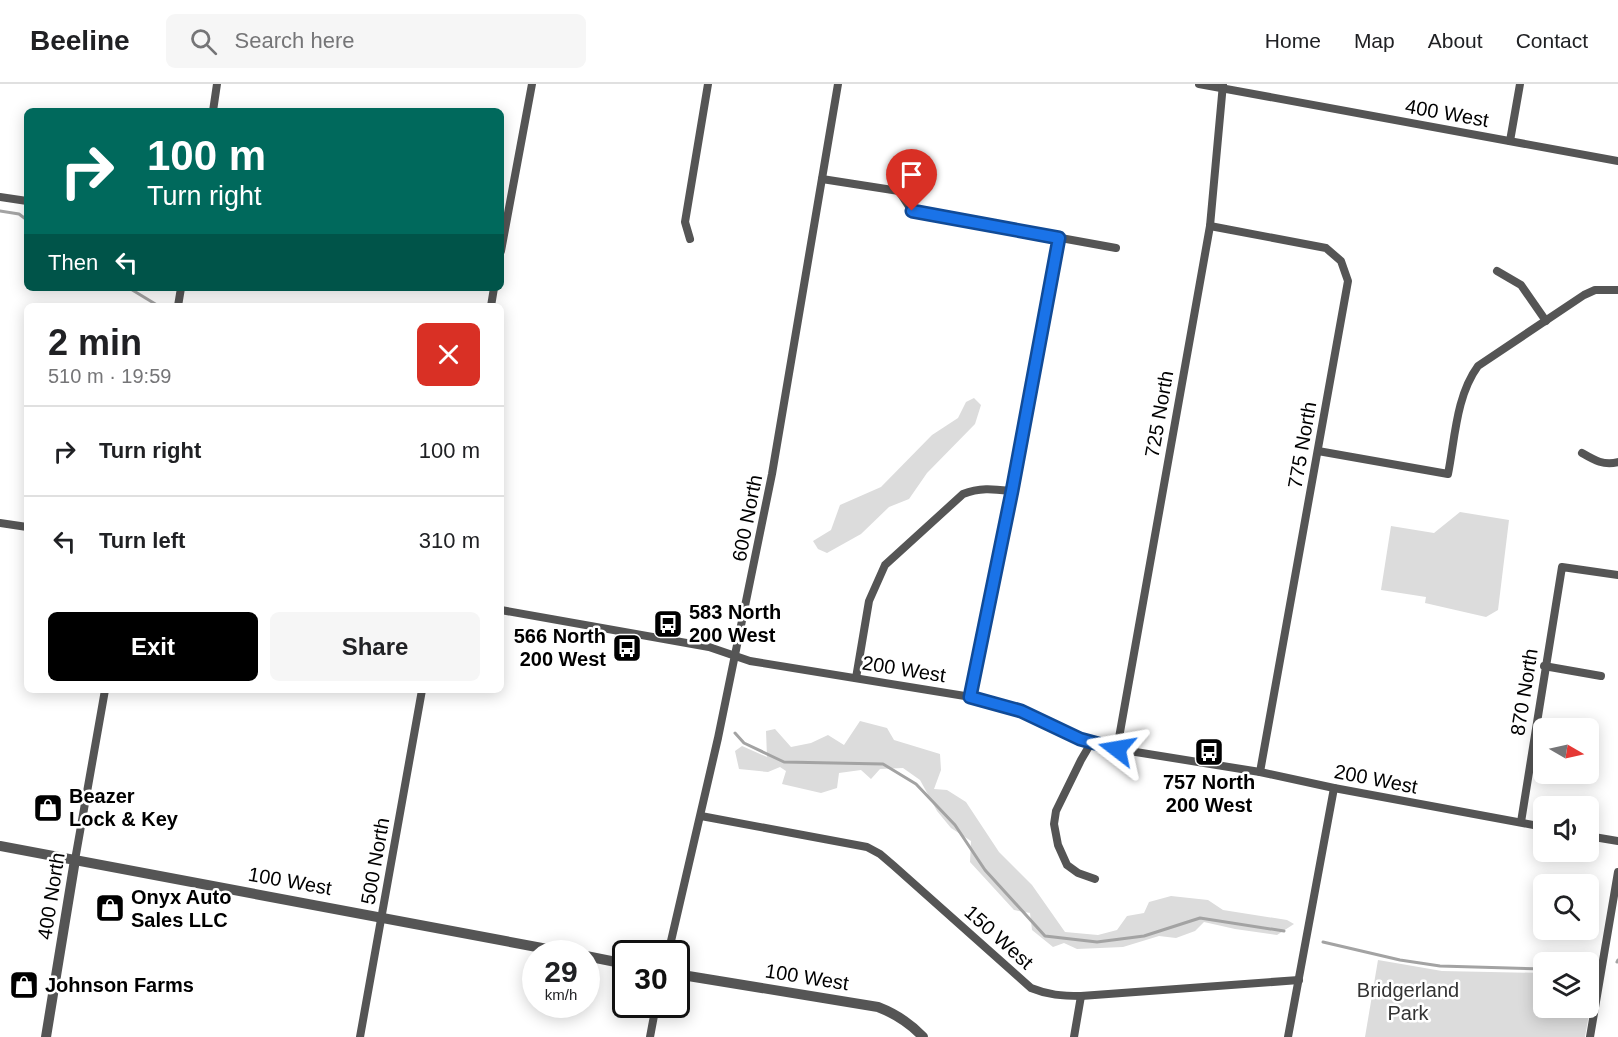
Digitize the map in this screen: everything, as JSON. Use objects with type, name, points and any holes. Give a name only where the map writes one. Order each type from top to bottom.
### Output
[{"type":"street","points":[[213,108],[217,84]]},
{"type":"street","points":[[504,235],[532,84]]},
{"type":"street","points":[[690,239],[685,222],[708,84]]},
{"type":"street","name":"600 North","points":[[671,940],[736,657],[772,474],[838,84]]},
{"type":"street","name":"400 West","points":[[1199,84],[1223,86],[1618,161]]},
{"type":"street","points":[[1510,141],[1520,84]]},
{"type":"street","name":"725 North","points":[[1117,749],[1210,226],[1223,86]]},
{"type":"street","points":[[822,179],[898,191],[912,211],[1116,248]]},
{"type":"street","points":[[0,197],[24,201]]},
{"type":"street","name":"775 North","points":[[1210,226],[1326,248],[1341,261],[1348,281],[1260,772]]},
{"type":"street","points":[[970,697],[1012,491],[1059,238]]},
{"type":"street","points":[[1497,271],[1521,285],[1546,321]]},
{"type":"street","points":[[1318,451],[1448,474],[1464,391],[1478,366],[1584,295],[1595,290],[1618,290]]},
{"type":"street","points":[[1582,453],[1597,462],[1611,464],[1618,462]]},
{"type":"street","points":[[856,678],[869,601],[885,564],[963,494],[974,489],[989,488],[1012,491]]},
{"type":"street","points":[[0,522],[24,526]]},
{"type":"street","name":"870 North","points":[[1521,822],[1544,666],[1562,567],[1618,575]]},
{"type":"street","name":"200 West","points":[[504,611],[708,647],[736,657],[970,697],[1021,711],[1091,743],[1117,749],[1260,772],[1334,788],[1533,824]]},
{"type":"street","points":[[1544,666],[1601,676]]},
{"type":"street","name":"400 North","points":[[46,1037],[104,693]]},
{"type":"street","name":"500 North","points":[[360,1037],[421,693]]},
{"type":"street","points":[[1091,743],[1056,811],[1054,824],[1058,845],[1067,865],[1078,873],[1095,879]]},
{"type":"street","points":[[1288,1037],[1334,788]]},
{"type":"street","name":"150 West","points":[[701,816],[867,847],[894,866],[1031,988],[1059,996],[1299,980]]},
{"type":"street","points":[[1599,838],[1618,842]]},
{"type":"street","name":"100 West","points":[[0,846],[522,944]]},
{"type":"street","points":[[1590,1037],[1618,872]]},
{"type":"street","name":"100 West","points":[[690,976],[878,1007],[896,1014],[923,1037]]},
{"type":"street","points":[[1074,1037],[1081,996]]},
{"type":"street","points":[[650,1037],[654,1018]]},
{"type":"green space","points":[[974,398],[981,405],[975,424],[927,473],[909,499],[889,507],[861,534],[827,553],[818,549],[813,541],[831,530],[840,505],[881,487],[932,435],[958,418],[966,402]]},
{"type":"green space","points":[[1460,512],[1509,520],[1498,610],[1486,617],[1425,603],[1426,597],[1381,590],[1391,526],[1434,533]]},
{"type":"green space","points":[[860,721],[887,728],[894,740],[940,754],[941,770],[934,789],[947,790],[966,802],[999,852],[1032,885],[1065,932],[1098,935],[1117,930],[1127,916],[1144,913],[1149,902],[1171,896],[1208,900],[1223,910],[1287,920],[1294,924],[1277,935],[1204,922],[1195,931],[1176,938],[1159,936],[1123,947],[1077,949],[1064,943],[1053,947],[1032,930],[1030,913],[1014,910],[970,862],[971,841],[951,828],[937,811],[920,780],[903,768],[880,769],[871,779],[861,770],[839,773],[837,788],[821,793],[782,784],[786,771],[780,767],[768,772],[739,769],[735,751],[742,746],[767,757],[766,731],[775,729],[791,747],[811,743],[828,735],[844,745]]},
{"type":"green space","name":"Bridgerland Park","points":[[1378,960],[1442,971],[1533,973],[1533,1018],[1588,1018],[1585,1037],[1365,1037]]},
{"type":"waterway","points":[[0,211],[19,214],[24,218]]},
{"type":"waterway","points":[[134,291],[154,303]]},
{"type":"waterway","points":[[735,733],[744,743],[784,762],[883,764],[916,784],[955,825],[985,870],[1045,936],[1097,942],[1144,936],[1200,918],[1284,931]]},
{"type":"waterway","points":[[1323,942],[1400,960],[1440,966],[1533,969]]},
{"type":"place","name":"583 North 200 West","points":[[668,624]]},
{"type":"place","name":"566 North 200 West","points":[[627,648]]},
{"type":"place","name":"757 North 200 West","points":[[1209,752]]},
{"type":"place","name":"Beazer Lock & Key","points":[[48,808]]},
{"type":"place","name":"Onyx Auto Sales LLC","points":[[110,908]]},
{"type":"place","name":"Johnson Farms","points":[[24,985]]},
{"type":"route","points":[[912,211],[1059,238],[1012,491],[970,697],[1021,711],[1080,739],[1117,749]]}]
